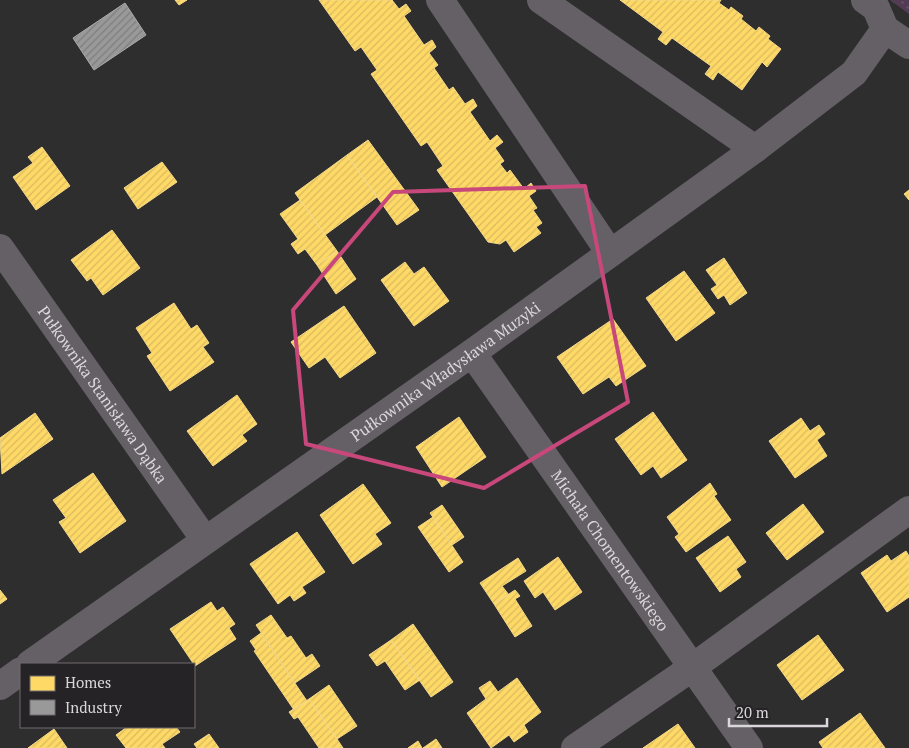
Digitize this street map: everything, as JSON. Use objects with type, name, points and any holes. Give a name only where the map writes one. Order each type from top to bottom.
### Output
[{"type":"street","points":[[440,0],[610,253]]},
{"type":"street","points":[[541,0],[755,149]]},
{"type":"street","points":[[866,0],[876,8],[885,28],[909,45]]},
{"type":"street","name":"Pułkownika Władysława Muzyki","points":[[31,663],[472,353],[755,149],[854,73],[885,28]]},
{"type":"street","name":"Pułkownika Stanisława Dąbka","points":[[0,248],[205,540]]},
{"type":"street","name":"Michała Chomentowskiego","points":[[472,353],[749,748]]},
{"type":"street","points":[[575,748],[693,666],[909,510]]},
{"type":"street","points":[[0,686],[20,672]]},
{"type":"highlighted area","points":[[585,186],[628,402],[484,488],[306,444],[293,310],[393,192]]},
{"type":"shaded area","points":[[890,0],[909,0],[909,14]]},
{"type":"building: Homes","points":[[175,0],[187,0],[179,5]]},
{"type":"building: Homes","points":[[319,0],[392,0],[399,9],[406,4],[411,11],[404,16],[424,45],[432,40],[436,47],[429,53],[438,65],[434,68],[449,90],[453,87],[465,104],[473,99],[477,106],[470,112],[490,141],[497,135],[503,142],[495,148],[504,161],[500,164],[507,173],[510,170],[524,189],[531,183],[536,191],[529,196],[537,208],[533,210],[542,223],[536,227],[541,233],[514,252],[506,240],[500,244],[488,242],[437,170],[443,166],[427,142],[421,146],[371,74],[377,70],[361,47],[355,51]]},
{"type":"building: Homes","points":[[620,0],[721,0],[719,3],[729,10],[731,7],[743,16],[741,19],[756,31],[759,27],[770,36],[768,39],[781,49],[767,67],[762,62],[742,90],[718,72],[713,80],[705,74],[711,66],[672,38],[666,45],[658,39],[663,32]]},
{"type":"building: Homes","points":[[368,140],[419,210],[397,225],[347,155]]},
{"type":"building: Homes","points":[[42,147],[70,186],[36,210],[13,177],[33,163],[28,157]]},
{"type":"building: Homes","points":[[347,155],[377,197],[325,235],[295,193]]},
{"type":"building: Homes","points":[[162,162],[177,182],[138,209],[124,188]]},
{"type":"building: Homes","points":[[909,190],[909,200],[904,194]]},
{"type":"building: Homes","points":[[300,200],[337,251],[317,265],[305,249],[298,254],[291,244],[298,239],[280,214]]},
{"type":"building: Homes","points":[[112,230],[140,268],[103,295],[91,278],[87,281],[71,260]]},
{"type":"building: Homes","points":[[337,251],[356,279],[336,294],[317,265]]},
{"type":"building: Homes","points":[[724,258],[747,293],[730,305],[724,295],[718,299],[711,289],[717,285],[706,270]]},
{"type":"building: Homes","points":[[405,262],[414,274],[424,267],[449,301],[414,326],[381,280]]},
{"type":"building: Homes","points":[[684,271],[715,313],[676,341],[646,298]]},
{"type":"building: Homes","points":[[174,303],[191,329],[197,325],[209,343],[203,347],[214,362],[170,391],[147,356],[152,353],[136,328]]},
{"type":"building: Homes","points":[[344,306],[376,353],[340,378],[325,357],[309,368],[291,342]]},
{"type":"building: Homes","points":[[613,319],[646,366],[616,386],[609,377],[583,394],[557,357]]},
{"type":"building: Homes","points":[[237,395],[257,424],[242,435],[247,441],[213,466],[187,431]]},
{"type":"building: Homes","points":[[653,412],[687,460],[661,478],[653,466],[641,475],[615,439]]},
{"type":"building: Homes","points":[[35,413],[53,439],[2,474],[0,438]]},
{"type":"building: Homes","points":[[459,417],[486,457],[442,487],[416,447]]},
{"type":"building: Homes","points":[[801,418],[810,431],[819,425],[825,434],[817,440],[827,456],[795,478],[769,441]]},
{"type":"building: Homes","points":[[93,473],[126,521],[80,553],[59,522],[66,518],[53,500]]},
{"type":"building: Homes","points":[[710,483],[717,494],[714,496],[731,520],[686,552],[675,537],[679,534],[667,517]]},
{"type":"building: Homes","points":[[363,484],[391,523],[375,534],[382,544],[353,564],[320,515]]},
{"type":"building: Homes","points":[[803,504],[824,532],[787,560],[766,533]]},
{"type":"building: Homes","points":[[442,505],[464,537],[452,545],[430,513]]},
{"type":"building: Homes","points":[[433,517],[463,562],[449,572],[418,527]]},
{"type":"building: Homes","points":[[297,532],[325,572],[302,587],[306,593],[294,601],[290,595],[278,604],[250,564]]},
{"type":"building: Homes","points":[[728,536],[746,562],[736,569],[741,577],[720,592],[696,558]]},
{"type":"building: Homes","points":[[906,551],[909,556],[909,597],[887,612],[861,573],[887,555],[891,561]]},
{"type":"building: Homes","points":[[558,557],[582,592],[555,610],[543,592],[535,598],[524,581]]},
{"type":"building: Homes","points":[[518,558],[526,571],[502,586],[509,595],[494,604],[480,583]]},
{"type":"building: Homes","points":[[0,590],[7,599],[0,604]]},
{"type":"building: Homes","points":[[515,590],[520,596],[515,599],[532,626],[515,637],[494,604]]},
{"type":"building: Homes","points":[[211,602],[217,611],[223,607],[235,624],[229,628],[236,639],[195,666],[195,663],[193,663],[170,629]]},
{"type":"building: Homes","points":[[271,615],[287,638],[291,636],[306,658],[312,654],[320,666],[295,683],[256,625]]},
{"type":"building: Homes","points":[[413,624],[453,682],[431,697],[391,640]]},
{"type":"building: Homes","points":[[261,633],[307,701],[294,710],[254,651],[256,650],[250,641]]},
{"type":"building: Homes","points":[[818,635],[844,670],[802,700],[777,665]]},
{"type":"building: Homes","points":[[391,640],[420,680],[405,690],[385,661],[377,666],[369,655]]},
{"type":"building: Homes","points":[[517,678],[541,712],[524,725],[528,732],[514,742],[509,735],[491,748],[467,713],[486,699],[479,688],[490,681],[498,692]]},
{"type":"building: Homes","points":[[329,685],[357,726],[337,739],[309,699]]},
{"type":"building: Homes","points":[[309,699],[343,748],[319,748],[298,717],[294,719],[289,712]]},
{"type":"building: Homes","points":[[860,713],[885,748],[823,748],[819,742]]},
{"type":"building: Homes","points":[[678,724],[695,748],[643,748]]},
{"type":"building: Homes","points":[[126,728],[177,728],[180,732],[162,744],[165,748],[126,748],[116,735]]},
{"type":"building: Homes","points":[[54,729],[67,748],[28,748]]},
{"type":"building: Homes","points":[[209,734],[219,748],[197,748],[194,744]]},
{"type":"building: Homes","points":[[436,739],[442,748],[423,748]]},
{"type":"building: Homes","points":[[418,741],[422,748],[408,748]]},
{"type":"building: Industry","points":[[125,3],[146,35],[94,70],[73,38]]}]
